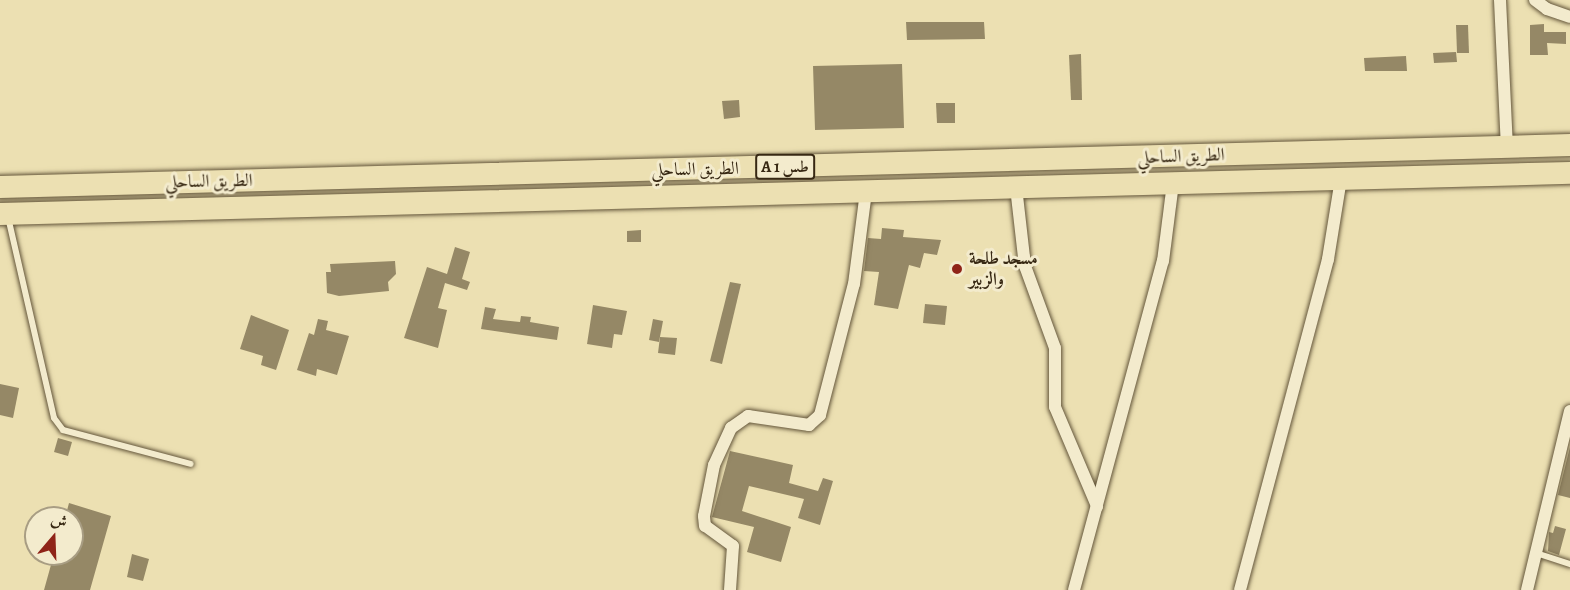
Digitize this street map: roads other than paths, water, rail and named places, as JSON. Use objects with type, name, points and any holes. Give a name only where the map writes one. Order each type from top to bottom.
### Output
[{"type":"highway","name":"الطريق الساحلي","points":[[0,187],[1570,145]]},
{"type":"highway","name":"الطريق الساحلي","points":[[4,214],[1570,173]]},
{"type":"street","points":[[1500,0],[1507,147]]},
{"type":"street","points":[[1535,0],[1547,9],[1570,17]]},
{"type":"street","points":[[1240,590],[1328,259],[1341,179]]},
{"type":"street","points":[[1074,590],[1163,261],[1173,183]]},
{"type":"street","points":[[1016,187],[1025,266],[1055,348],[1055,407],[1097,506]]},
{"type":"street","points":[[730,590],[734,546],[705,526],[704,516],[717,455],[731,428],[748,416],[809,425],[820,415],[854,284],[866,190]]},
{"type":"street","points":[[1527,590],[1570,411]]},
{"type":"lane","points":[[4,214],[54,418],[63,430],[191,464]]},
{"type":"lane","points":[[1536,553],[1570,564]]},
{"type":"place","name":"مسجد طلحة والزبير","points":[[957,269]]}]
